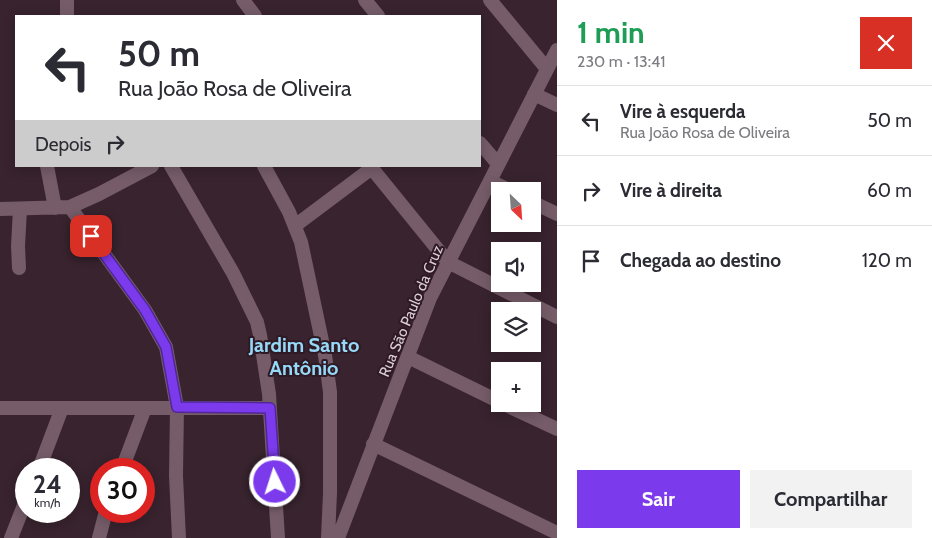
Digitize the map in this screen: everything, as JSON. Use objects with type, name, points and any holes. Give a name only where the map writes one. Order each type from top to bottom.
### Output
[{"type":"street","points":[[67,0],[67,15]]},
{"type":"street","points":[[243,0],[255,15]]},
{"type":"street","points":[[365,0],[377,15]]},
{"type":"street","points":[[490,0],[547,69]]},
{"type":"street","name":"Rua São Paulo da Cruz","points":[[338,538],[430,298],[557,50]]},
{"type":"street","points":[[534,94],[557,105]]},
{"type":"street","points":[[481,144],[498,164]]},
{"type":"street","points":[[47,167],[63,208],[145,310],[168,354],[177,407],[176,476],[179,538]]},
{"type":"street","points":[[0,209],[63,208],[99,194],[150,167]]},
{"type":"street","points":[[172,167],[233,273],[257,322],[270,408],[278,538]]},
{"type":"street","points":[[265,167],[296,226],[325,355],[330,392],[328,538]]},
{"type":"street","points":[[296,226],[371,167],[448,262],[557,318]]},
{"type":"street","points":[[541,206],[557,214]]},
{"type":"street","points":[[19,268],[20,209]]},
{"type":"street","points":[[408,357],[491,398]]},
{"type":"street","points":[[0,408],[270,408]]},
{"type":"street","points":[[43,458],[62,408]]},
{"type":"street","points":[[126,458],[145,408]]},
{"type":"street","points":[[520,412],[557,430]]},
{"type":"street","points":[[374,444],[557,533]]},
{"type":"street","points":[[330,493],[338,504],[348,512]]},
{"type":"street","points":[[11,538],[17,523]]},
{"type":"street","points":[[99,538],[103,523]]},
{"type":"district","name":"Jardim Santo Antônio","points":[[304,356]]},
{"type":"route","points":[[91,236],[145,310],[166,347],[177,407],[270,408],[275,482]]}]
